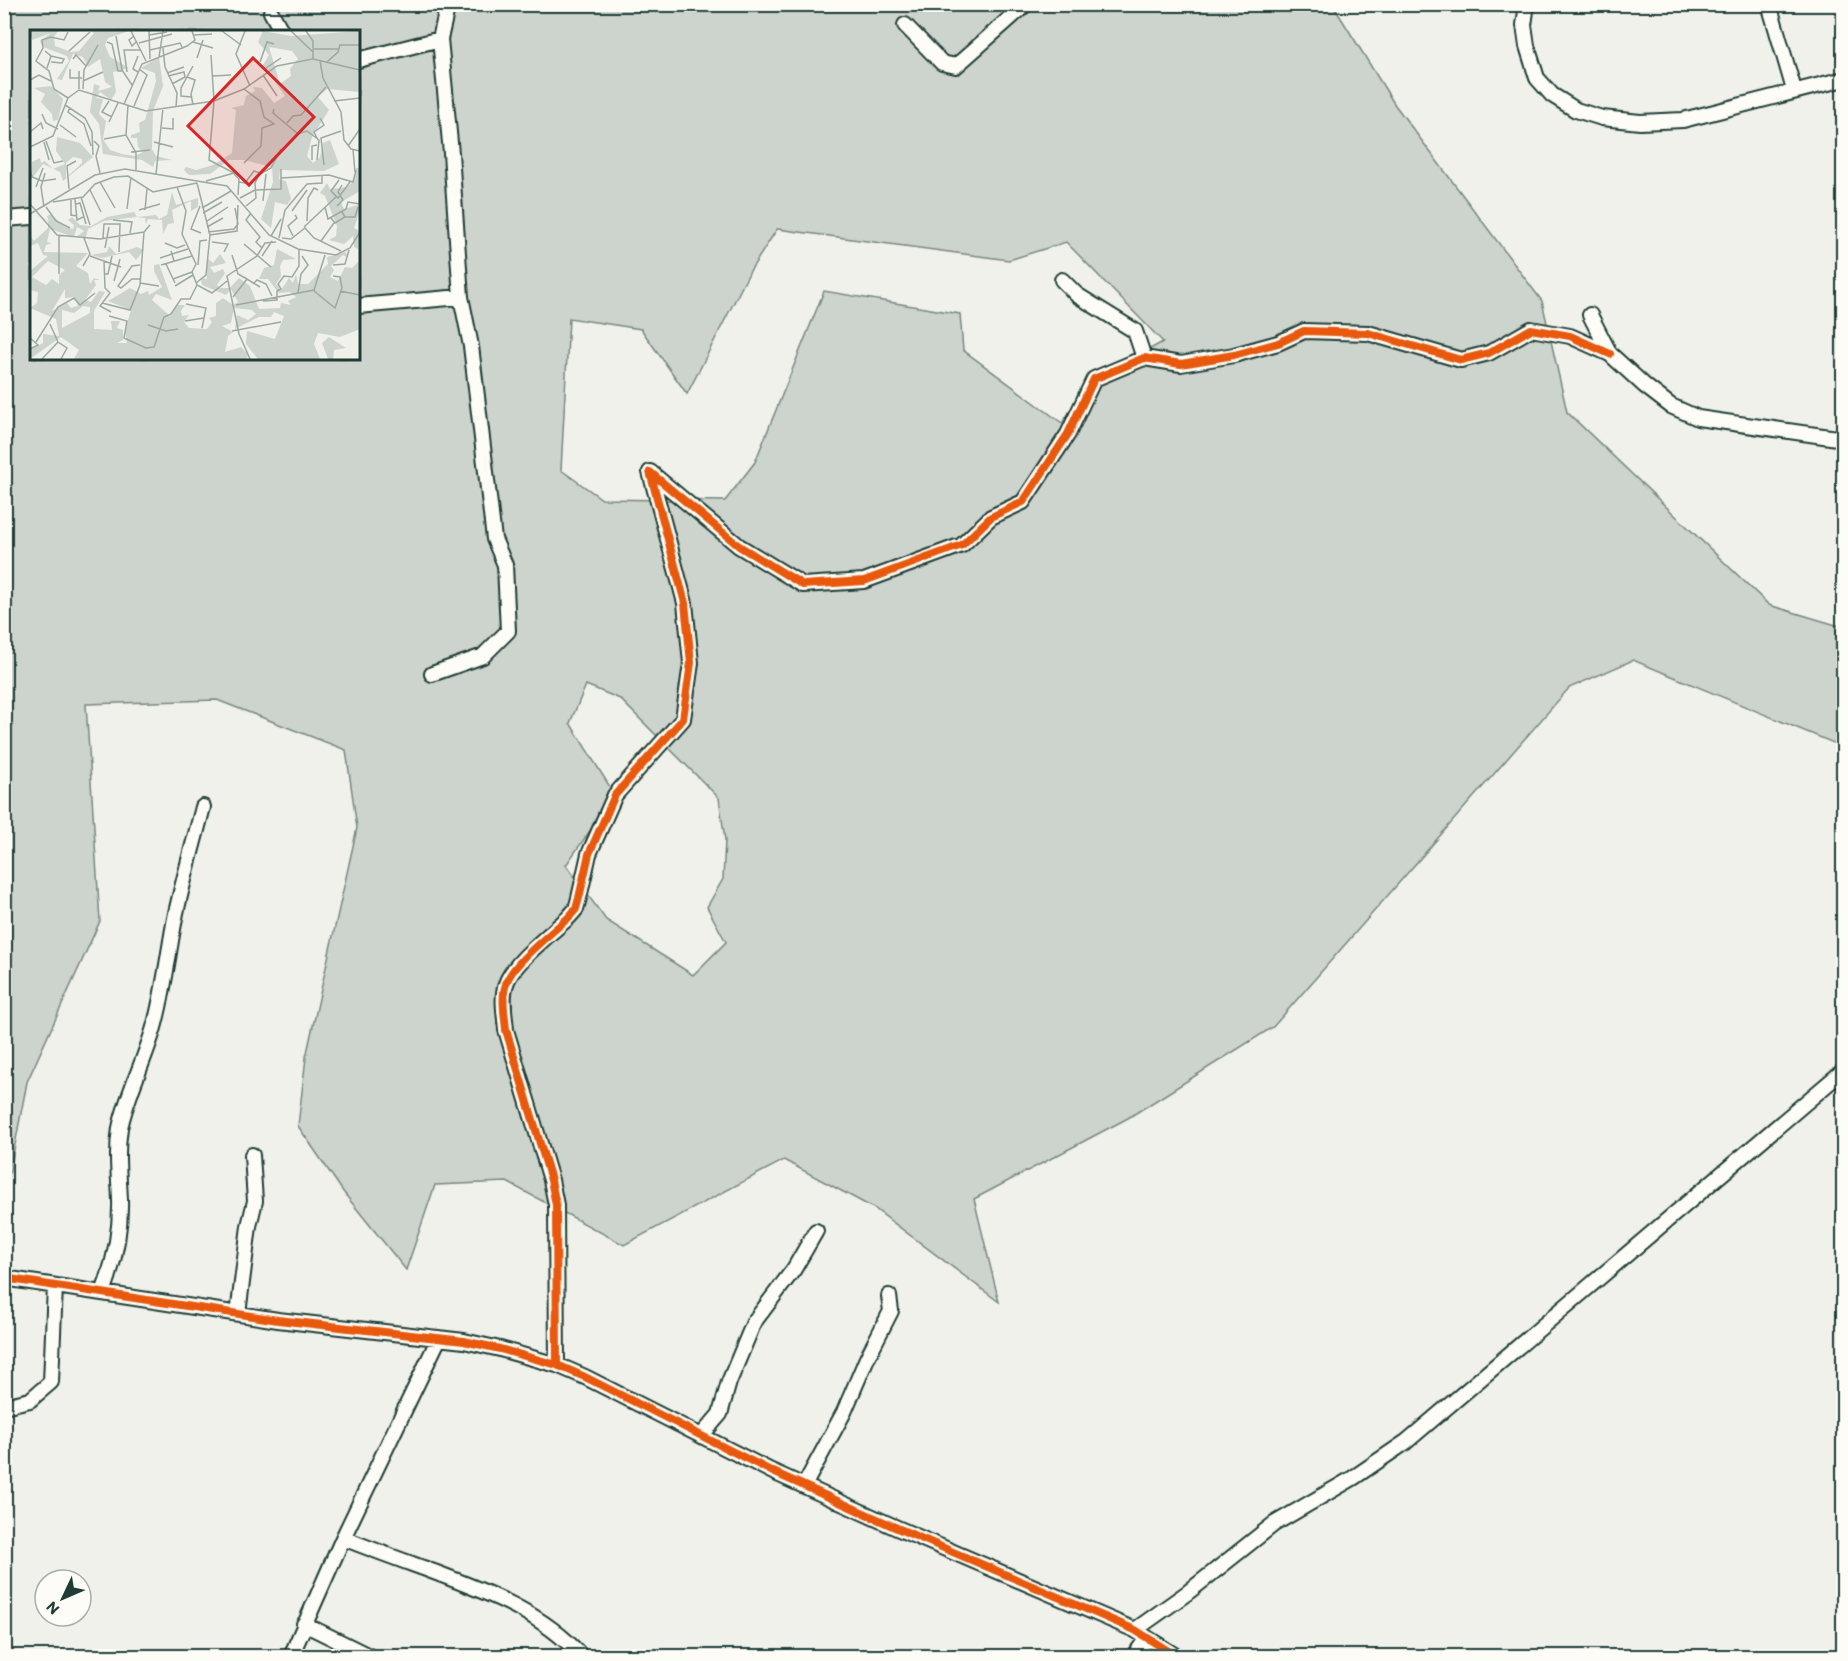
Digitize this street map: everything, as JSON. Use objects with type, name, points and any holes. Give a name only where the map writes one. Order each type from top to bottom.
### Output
[{"type":"street","points":[[432,674],[483,656],[508,631],[505,565],[494,539],[471,346],[461,297],[440,39],[448,4]]},
{"type":"street","points":[[905,25],[942,63],[956,66],[1026,4]]},
{"type":"street","points":[[1527,4],[1524,24],[1527,46],[1537,78],[1552,94],[1576,110],[1602,118],[1640,122],[1683,120],[1844,79]]},
{"type":"street","points":[[1769,4],[1794,90]]},
{"type":"street","points":[[271,12],[281,30]]},
{"type":"street","points":[[360,59],[440,39]]},
{"type":"street","points":[[4,219],[30,218]]},
{"type":"street","points":[[1062,280],[1077,296],[1135,331],[1144,358]]},
{"type":"street","points":[[360,306],[461,297]]},
{"type":"street","points":[[1590,315],[1610,354]]},
{"type":"street","points":[[557,1365],[556,1205],[551,1180],[506,1030],[505,985],[512,971],[576,909],[590,854],[615,795],[683,719],[691,663],[685,603],[650,472],[739,546],[803,585],[864,581],[962,545],[991,517],[1023,502],[1068,434],[1095,379],[1144,358],[1181,364],[1234,355],[1278,343],[1304,331],[1368,333],[1461,360],[1489,352],[1531,329],[1570,336],[1610,354],[1671,406],[1698,418],[1844,439]]},
{"type":"street","points":[[103,1293],[118,1242],[120,1202],[117,1163],[121,1125],[129,1095],[148,1049],[158,1016],[176,912],[203,807]]},
{"type":"street","points":[[1135,1630],[1188,1593],[1274,1524],[1353,1478],[1406,1442],[1844,1070]]},
{"type":"street","points":[[238,1314],[249,1226],[255,1201],[252,1155]]},
{"type":"street","points":[[702,1436],[720,1414],[729,1382],[754,1322],[794,1269],[816,1230]]},
{"type":"street","points":[[4,1278],[278,1320],[439,1338],[500,1349],[557,1365],[804,1486],[1135,1630],[1176,1656]]},
{"type":"street","points":[[4,1406],[30,1400],[51,1382],[55,1286]]},
{"type":"street","points":[[804,1486],[844,1412],[867,1358],[891,1311],[889,1296]]},
{"type":"street","points":[[291,1656],[343,1538],[439,1338]]},
{"type":"street","points":[[343,1538],[468,1585],[528,1613],[569,1643],[581,1656]]},
{"type":"street","points":[[304,1624],[369,1656]]},
{"type":"street","points":[[1134,1656],[1147,1638]]},
{"type":"shaded area","points":[[5,5],[1333,5],[1395,105],[1542,301],[1567,412],[1769,605],[1843,627],[1843,747],[1633,660],[1569,688],[1273,1027],[1128,1118],[974,1199],[999,1302],[875,1209],[784,1160],[624,1245],[507,1182],[435,1185],[406,1270],[344,1193],[298,1126],[306,1057],[357,828],[346,750],[217,700],[86,704],[100,921],[27,1082],[5,1197],[4,959],[12,944],[4,942]],"holes":[[[777,229],[1009,260],[1066,242],[1163,342],[1094,379],[1062,423],[963,350],[960,314],[824,291],[755,462],[725,501],[602,499],[561,470],[569,318],[641,329],[687,394],[750,271]],[[586,685],[620,699],[719,798],[725,840],[723,879],[707,907],[726,942],[693,975],[606,920],[566,865],[615,795],[570,723]]]},
{"type":"cycle path","points":[[557,1365],[556,1205],[551,1180],[506,1030],[504,995],[506,984],[516,967],[576,909],[589,854],[615,795],[683,719],[691,663],[685,603],[650,472],[739,546],[803,585],[864,581],[962,545],[991,517],[1023,502],[1068,434],[1094,379],[1144,358],[1181,364],[1234,355],[1278,343],[1304,331],[1368,333],[1461,360],[1489,353],[1531,329],[1570,336],[1610,354]]},
{"type":"cycle path","points":[[4,1278],[278,1320],[464,1341],[557,1365],[771,1471],[1135,1630],[1176,1656]]}]
